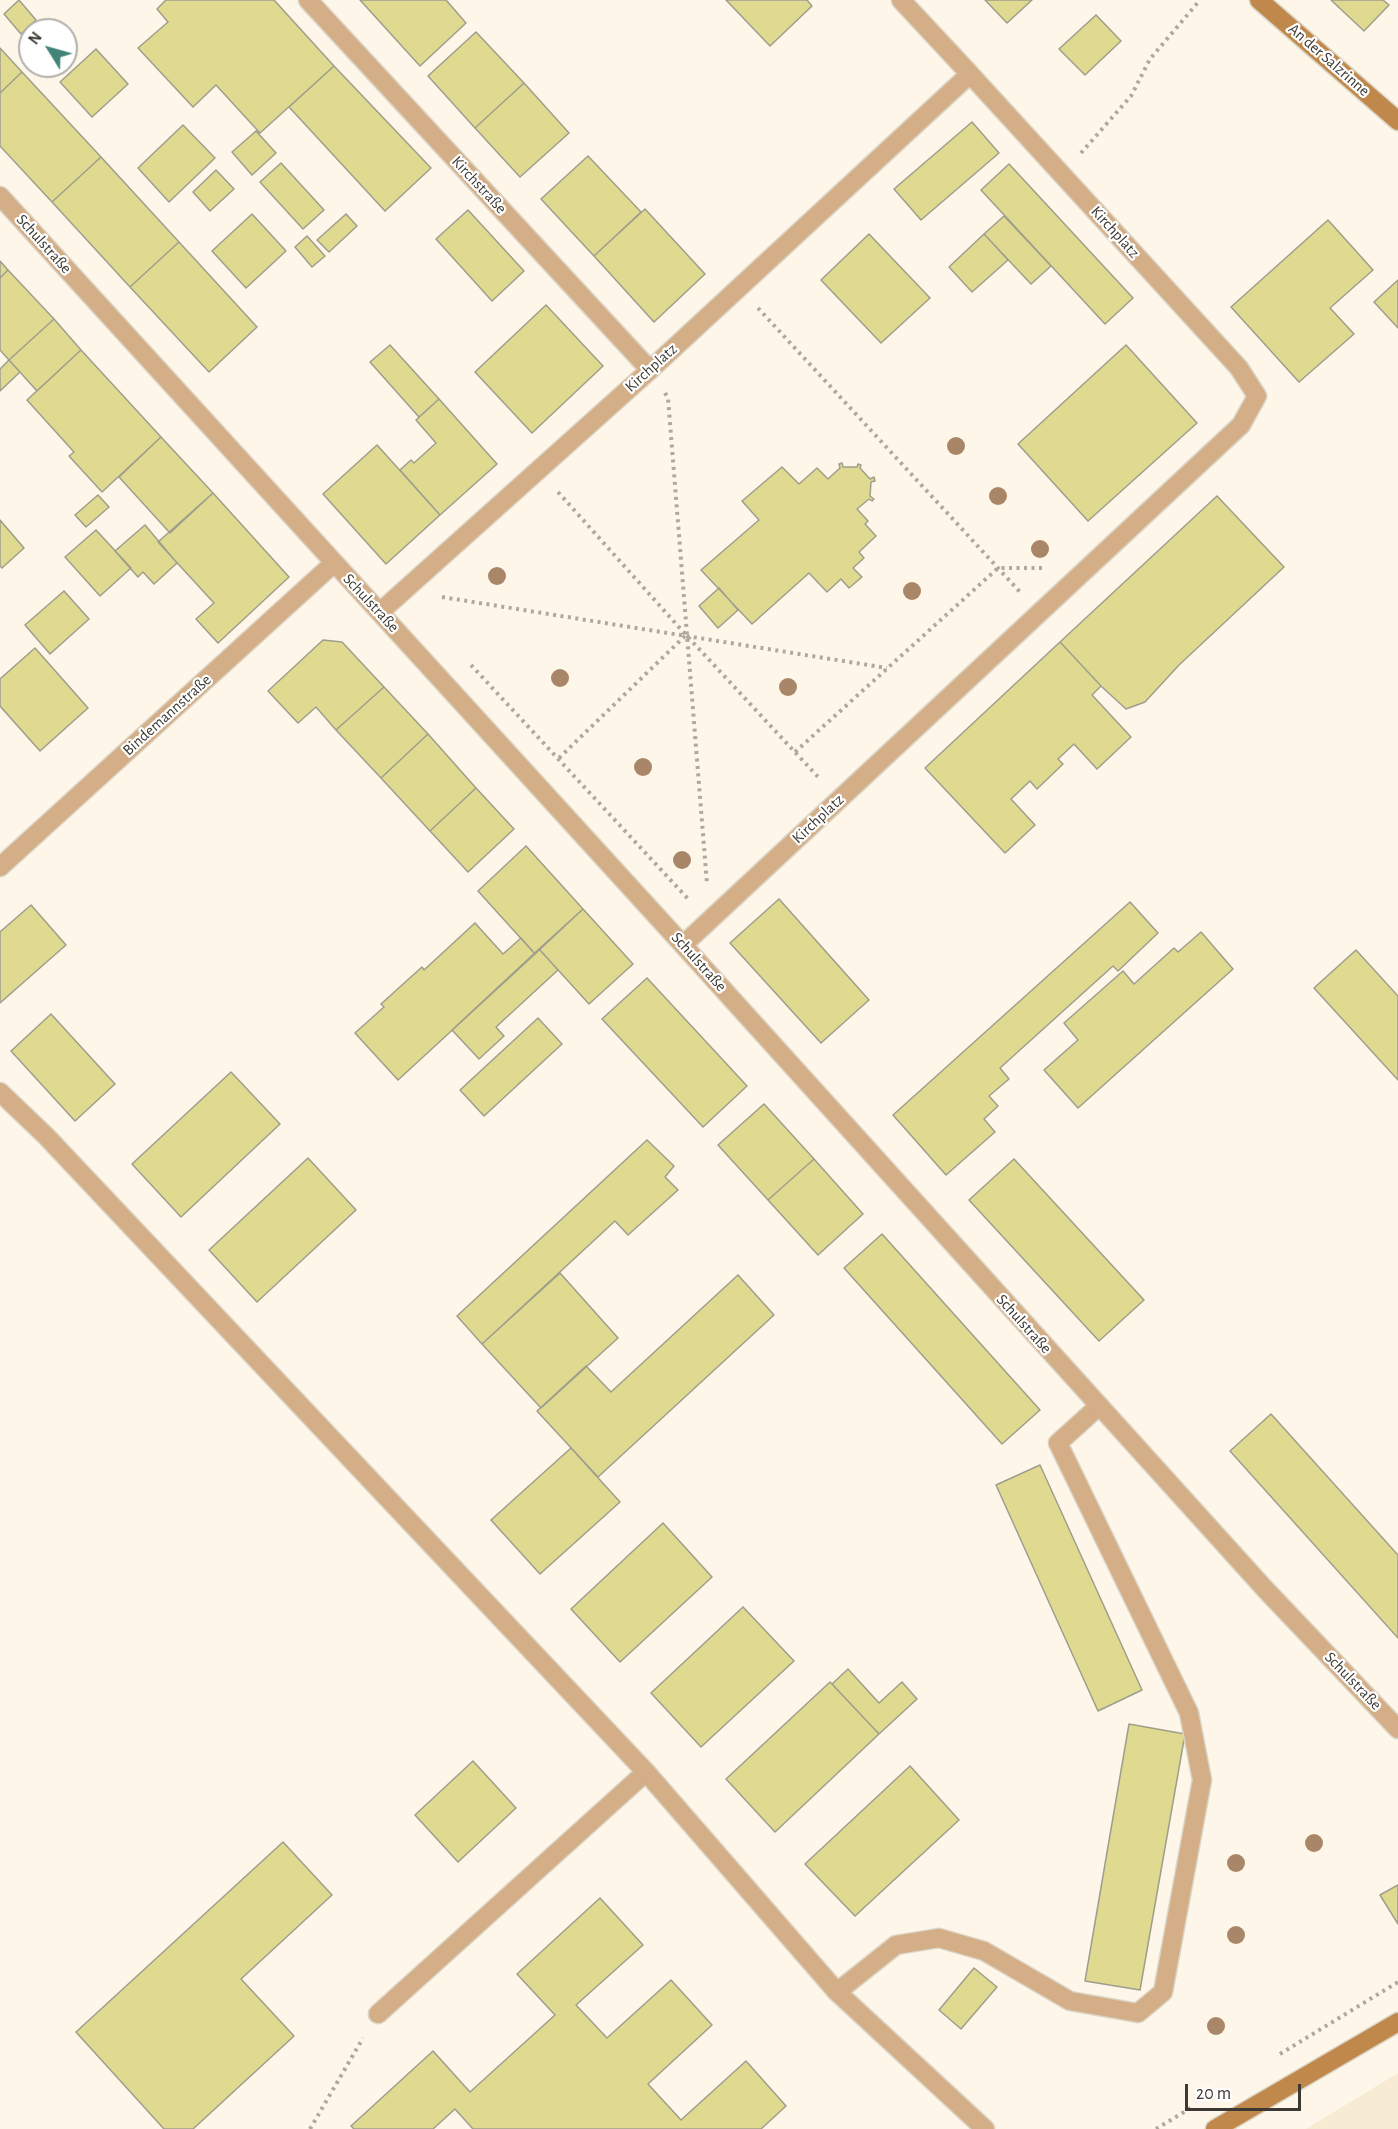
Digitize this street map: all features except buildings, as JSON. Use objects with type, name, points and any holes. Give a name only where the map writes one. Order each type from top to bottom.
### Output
[{"type":"main road","name":"An der Salzrinne","points":[[1259,0],[1398,121]]},
{"type":"main road","points":[[1215,2129],[1398,2022]]},
{"type":"street","name":"Kirchstraße","points":[[308,0],[650,370]]},
{"type":"street","points":[[901,0],[970,74]]},
{"type":"street","name":"Kirchplatz","points":[[380,612],[650,370],[970,74],[1063,174],[1239,368],[1257,396],[1241,425],[683,945]]},
{"type":"street","name":"Schulstraße","points":[[0,196],[683,945],[1265,1589],[1398,1729]]},
{"type":"street","name":"Bindemannstraße","points":[[0,867],[334,563]]},
{"type":"street","points":[[0,1092],[46,1136],[646,1772],[837,1992],[985,2129]]},
{"type":"street","points":[[837,1992],[896,1945],[939,1938],[984,1951],[1070,2001],[1138,2013],[1163,1992],[1202,1780],[1189,1713],[1058,1443],[1099,1406]]},
{"type":"street","points":[[378,2014],[646,1772]]},
{"type":"path","points":[[1063,174],[1131,96],[1150,59],[1200,0]]},
{"type":"path","points":[[739,287],[1040,613]]},
{"type":"path","points":[[655,397],[663,389],[668,398],[707,887],[724,907]]},
{"type":"path","points":[[555,489],[839,800]]},
{"type":"path","points":[[795,752],[998,568],[1046,568]]},
{"type":"path","points":[[447,589],[439,596],[887,668]]},
{"type":"path","points":[[534,781],[686,635]]},
{"type":"path","points":[[470,663],[691,901],[716,879]]},
{"type":"path","points":[[310,2129],[378,2014]]},
{"type":"shaded area","points":[[1398,2073],[1398,2129],[1306,2129]]}]
